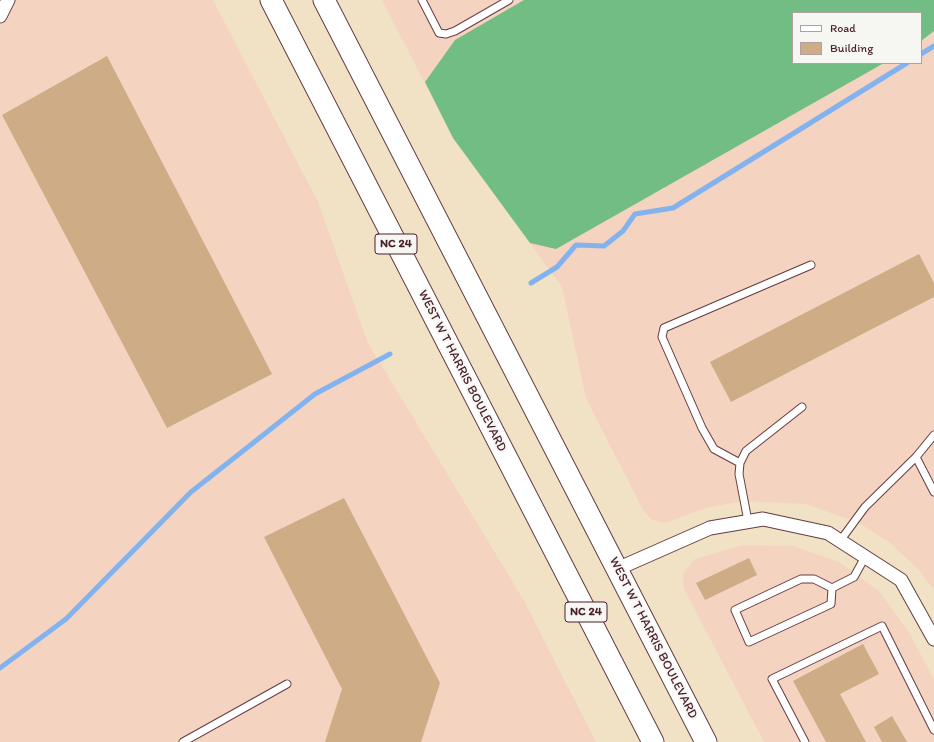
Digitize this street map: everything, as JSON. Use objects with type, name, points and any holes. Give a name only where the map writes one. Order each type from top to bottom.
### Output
[{"type":"main road","name":"WEST W T HARRIS BOULEVARD","points":[[271,0],[649,740]]},
{"type":"main road","name":"WEST W T HARRIS BOULEVARD","points":[[324,0],[706,742]]},
{"type":"street","points":[[0,16],[8,0]]},
{"type":"street","points":[[617,569],[710,528],[763,519],[828,533],[901,580],[934,639]]},
{"type":"lane","points":[[422,0],[439,33],[446,34],[455,31],[509,0]]},
{"type":"lane","points":[[740,463],[714,449],[702,428],[662,338],[664,328],[811,265]]},
{"type":"lane","points":[[748,522],[739,474],[740,463],[746,451],[802,407]]},
{"type":"lane","points":[[840,541],[865,507],[916,457],[934,436]]},
{"type":"lane","points":[[916,457],[934,492]]},
{"type":"lane","points":[[832,588],[854,577],[865,557]]},
{"type":"lane","points":[[814,578],[832,588],[831,604],[749,642],[735,610],[801,579],[814,578]]},
{"type":"lane","points":[[805,742],[772,679],[882,626],[932,718],[934,730]]},
{"type":"lane","points":[[182,742],[287,684]]},
{"type":"shaded area","points":[[0,0],[213,0],[318,202],[368,343],[523,599],[596,742],[0,742]]},
{"type":"shaded area","points":[[382,0],[934,0],[934,590],[918,569],[890,543],[859,523],[806,504],[743,501],[706,508],[665,523],[652,520],[643,510],[586,398],[562,287],[453,138]]},
{"type":"shaded area","points":[[743,545],[793,546],[839,562],[879,591],[909,632],[934,680],[934,742],[764,742],[684,589],[683,573],[695,559]]},
{"type":"green space","points":[[524,0],[934,0],[934,31],[922,40],[922,12],[792,12],[792,64],[882,64],[556,249],[530,243],[453,138],[425,82],[455,40]]},
{"type":"building","points":[[107,56],[272,374],[167,428],[2,115]]},
{"type":"building","points":[[919,254],[934,283],[934,297],[731,402],[710,362]]},
{"type":"building","points":[[344,498],[440,683],[421,742],[325,742],[342,689],[264,537]]},
{"type":"building","points":[[749,558],[757,575],[705,600],[696,583]]},
{"type":"building","points":[[863,644],[879,674],[840,694],[866,742],[826,742],[793,681]]},
{"type":"building","points":[[892,716],[907,742],[882,742],[874,727]]},
{"type":"waterway","points":[[922,53],[934,46]]},
{"type":"waterway","points":[[531,283],[557,267],[576,245],[604,246],[623,231],[635,214],[673,208],[905,64]]},
{"type":"waterway","points":[[0,668],[66,619],[191,492],[315,394],[390,354]]}]
